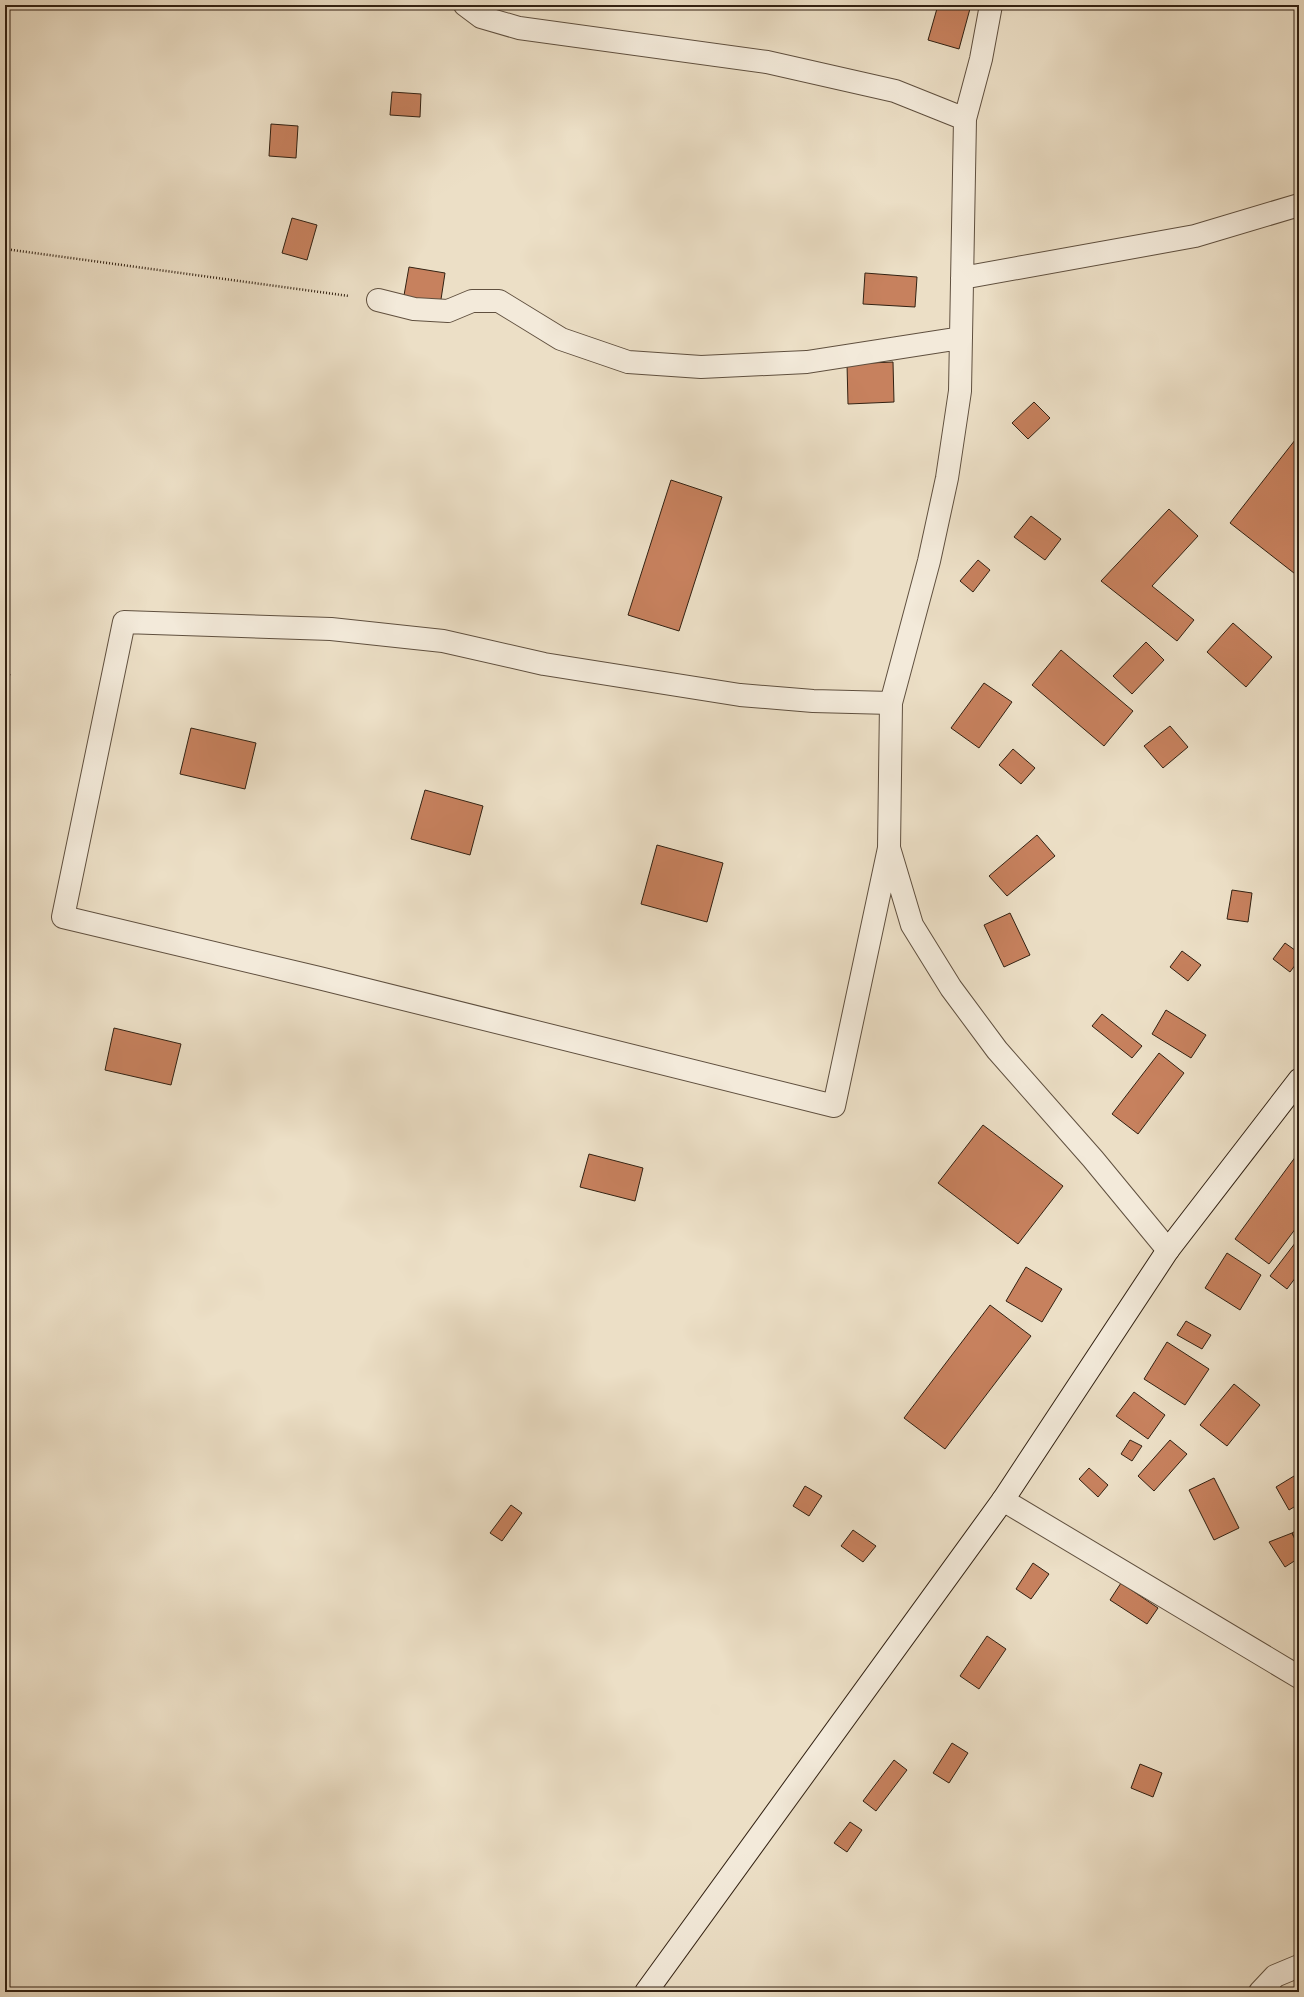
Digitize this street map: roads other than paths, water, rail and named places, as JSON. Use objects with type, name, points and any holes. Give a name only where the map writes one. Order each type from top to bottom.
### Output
[{"type":"street","points":[[464,5],[481,18],[519,28],[767,62],[895,91],[965,119]]},
{"type":"street","points":[[891,703],[814,701],[740,695],[544,664],[443,642],[331,629],[124,622],[63,917],[311,976],[834,1106],[889,848],[891,703],[929,561],[947,478],[960,391],[965,119],[980,59],[991,5]]},
{"type":"street","points":[[962,278],[1195,236],[1299,205]]},
{"type":"street","points":[[378,300],[414,309],[448,311],[472,301],[499,301],[561,338],[628,362],[700,367],[807,362],[961,338]]},
{"type":"street","points":[[889,848],[912,925],[951,988],[997,1050],[1093,1159],[1168,1250]]},
{"type":"street","points":[[646,1992],[1003,1500],[1168,1250],[1299,1080]]},
{"type":"street","points":[[1003,1500],[1299,1677]]},
{"type":"street","points":[[1260,1992],[1275,1976],[1299,1966]]}]
